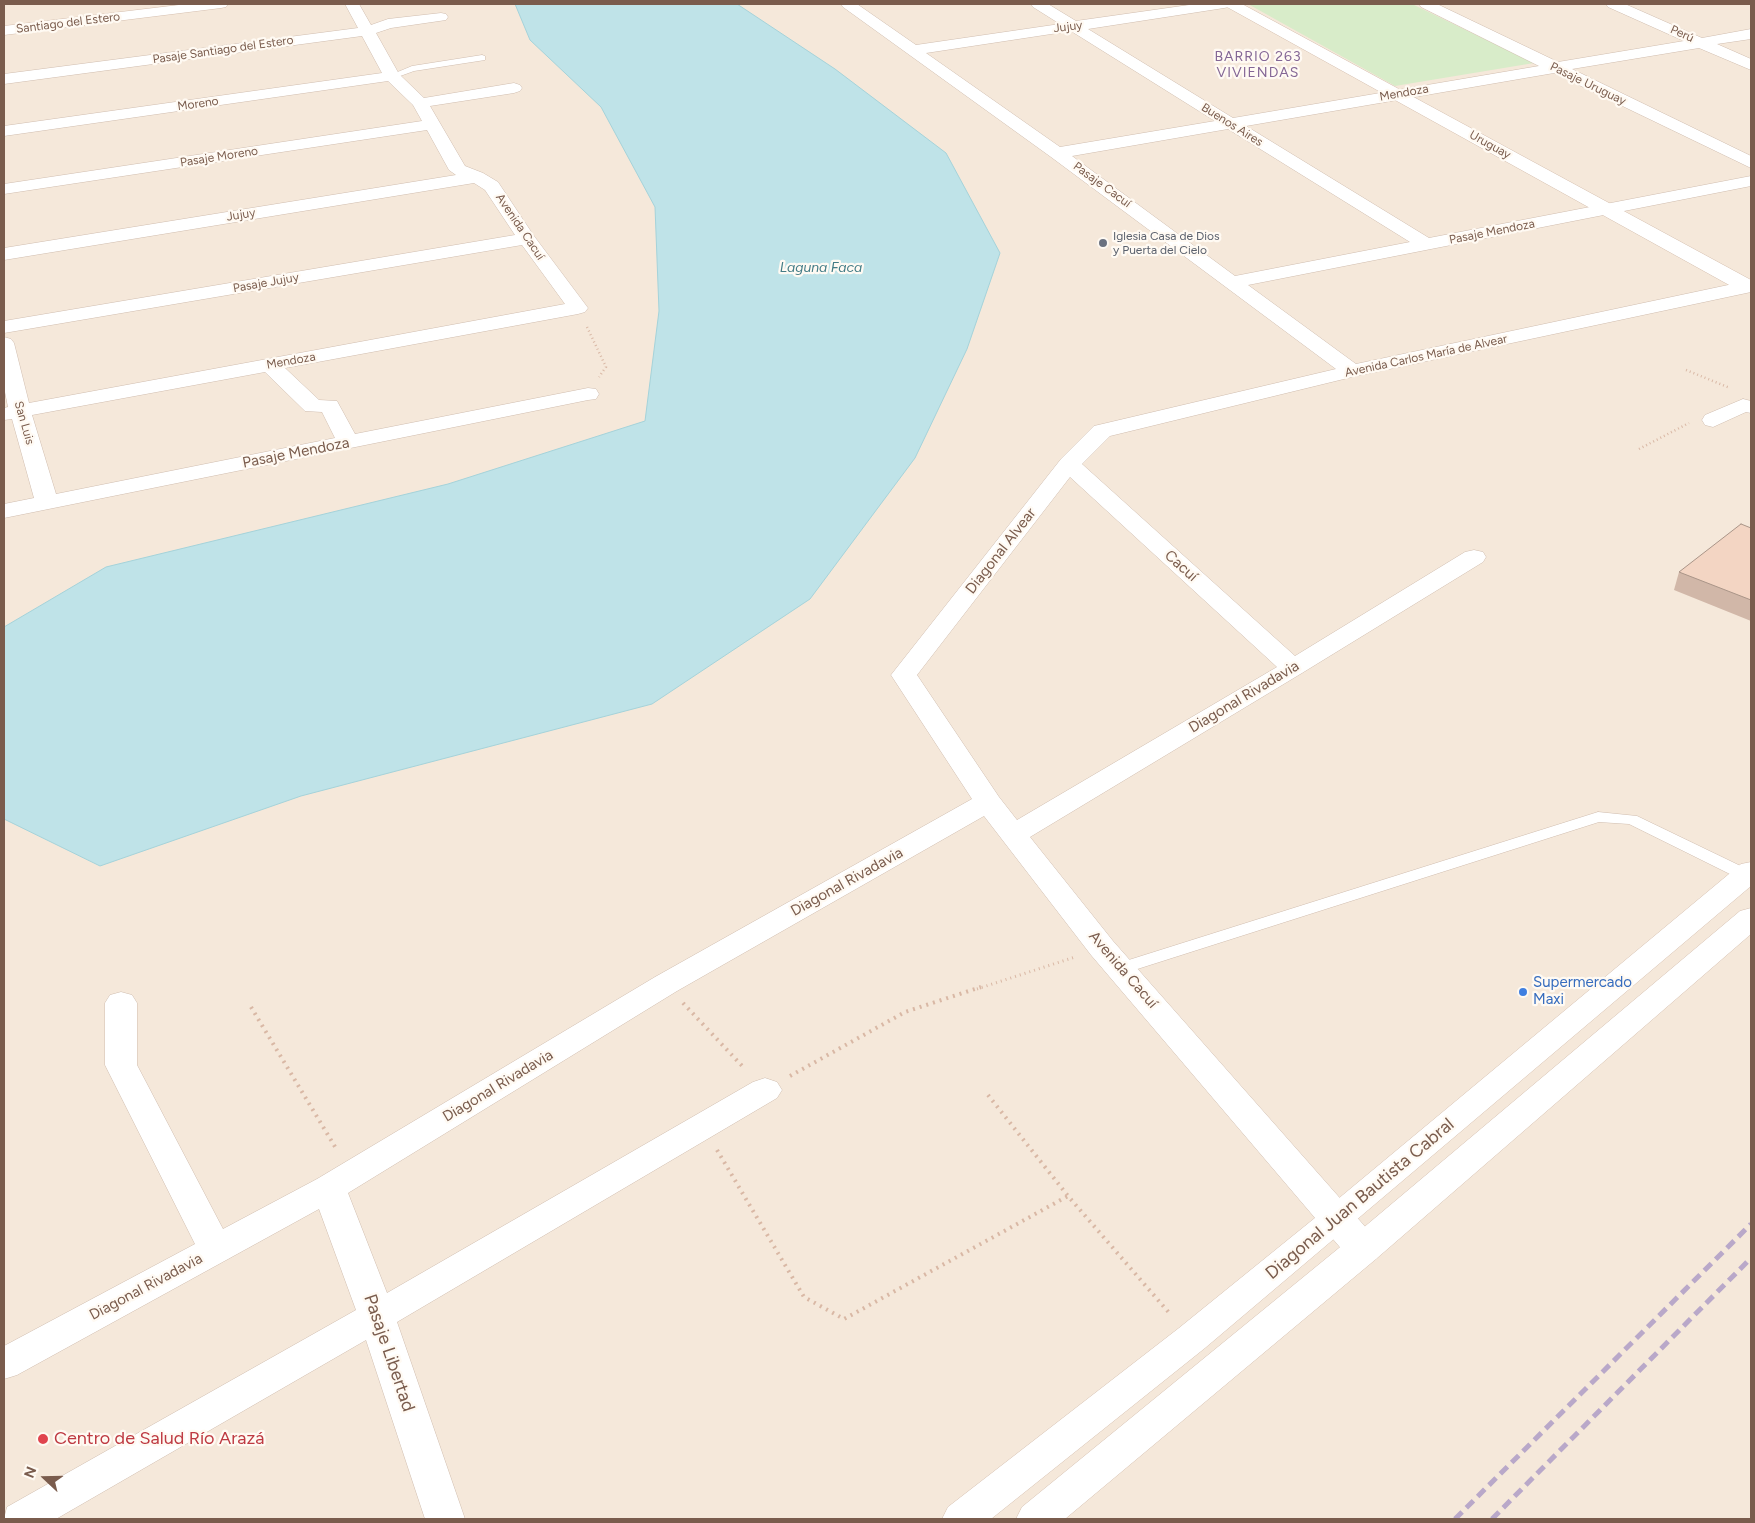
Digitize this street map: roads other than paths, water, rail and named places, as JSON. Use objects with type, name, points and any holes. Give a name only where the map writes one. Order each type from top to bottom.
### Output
[{"type":"street","name":"Santiago del Estero","points":[[4,31],[221,4]]},
{"type":"street","name":"Avenida Cacuí","points":[[352,4],[392,76],[420,103],[458,170],[477,177],[492,186],[527,240],[578,308]]},
{"type":"street","name":"Pasaje Cacuí","points":[[848,4],[1057,153],[1352,372]]},
{"type":"street","name":"Buenos Aires","points":[[1038,4],[1426,244]]},
{"type":"street","name":"Jujuy","points":[[913,50],[1224,4]]},
{"type":"street","name":"Uruguay","points":[[1232,4],[1749,287]]},
{"type":"street","name":"Pasaje Uruguay","points":[[1426,4],[1751,163]]},
{"type":"street","name":"Perú","points":[[1613,4],[1751,64]]},
{"type":"street","name":"Pasaje Santiago del Estero","points":[[4,79],[368,31],[388,24],[441,17]]},
{"type":"street","name":"Mendoza","points":[[1057,153],[1751,34]]},
{"type":"street","name":"Moreno","points":[[4,131],[392,76]]},
{"type":"street","points":[[420,103],[514,88]]},
{"type":"street","name":"Pasaje Moreno","points":[[4,190],[433,124]]},
{"type":"street","name":"Jujuy","points":[[4,254],[477,177]]},
{"type":"street","name":"Pasaje Mendoza","points":[[1233,282],[1751,182]]},
{"type":"street","name":"Pasaje Jujuy","points":[[4,327],[527,240]]},
{"type":"street","name":"Avenida Carlos María de Alvear","points":[[1102,431],[1352,372],[1749,287]]},
{"type":"street","name":"Mendoza","points":[[12,412],[578,308]]},
{"type":"street","name":"San Luis","points":[[4,343],[12,412],[47,502]]},
{"type":"street","points":[[269,365],[312,406],[329,406],[349,443]]},
{"type":"street","name":"Pasaje Mendoza","points":[[4,511],[588,394]]},
{"type":"street","points":[[1713,420],[1743,401]]},
{"type":"street","name":"Diagonal Alvear","points":[[904,675],[1069,464],[1102,431]]},
{"type":"street","name":"Cacuí","points":[[1069,464],[1293,668]]},
{"type":"street","name":"Diagonal Rivadavia","points":[[1013,835],[1293,668],[1474,557]]},
{"type":"street","name":"Avenida Cacuí","points":[[904,675],[988,802],[1013,835],[1112,958],[1363,1249]]},
{"type":"street","name":"Diagonal Rivadavia","points":[[4,1364],[329,1188],[666,984],[988,802]]},
{"type":"street","name":"Diagonal Juan Bautista Cabral","points":[[962,1519],[1192,1338],[1749,873]]},
{"type":"street","points":[[1036,1519],[1363,1249],[1751,918]]},
{"type":"street","points":[[121,1003],[121,1065],[216,1250]]},
{"type":"street","points":[[21,1519],[377,1316],[765,1090]]},
{"type":"street","name":"Pasaje Libertad","points":[[329,1188],[377,1316],[445,1519]]},
{"type":"lane","points":[[392,76],[412,68],[482,58]]},
{"type":"lane","points":[[1112,958],[1598,817],[1632,819],[1749,873]]},
{"type":"water","name":"Laguna Faca","points":[[515,4],[737,4],[835,69],[946,153],[1000,253],[967,349],[915,458],[810,599],[652,704],[301,796],[100,866],[4,819],[4,627],[106,567],[448,484],[645,421],[659,311],[655,207],[601,107],[530,40]]},
{"type":"railway","points":[[1455,1519],[1751,1224]]},
{"type":"railway","points":[[1492,1519],[1751,1258]]},
{"type":"place","name":"Iglesia Casa de Dios y Puerta del Cielo","points":[[1103,243]]},
{"type":"place","name":"Supermercado Maxi","points":[[1523,992]]},
{"type":"place","name":"Centro de Salud Río Arazá","points":[[43,1439]]},
{"type":"district","name":"BARRIO 263 VIVIENDAS","points":[[1258,66]]}]
